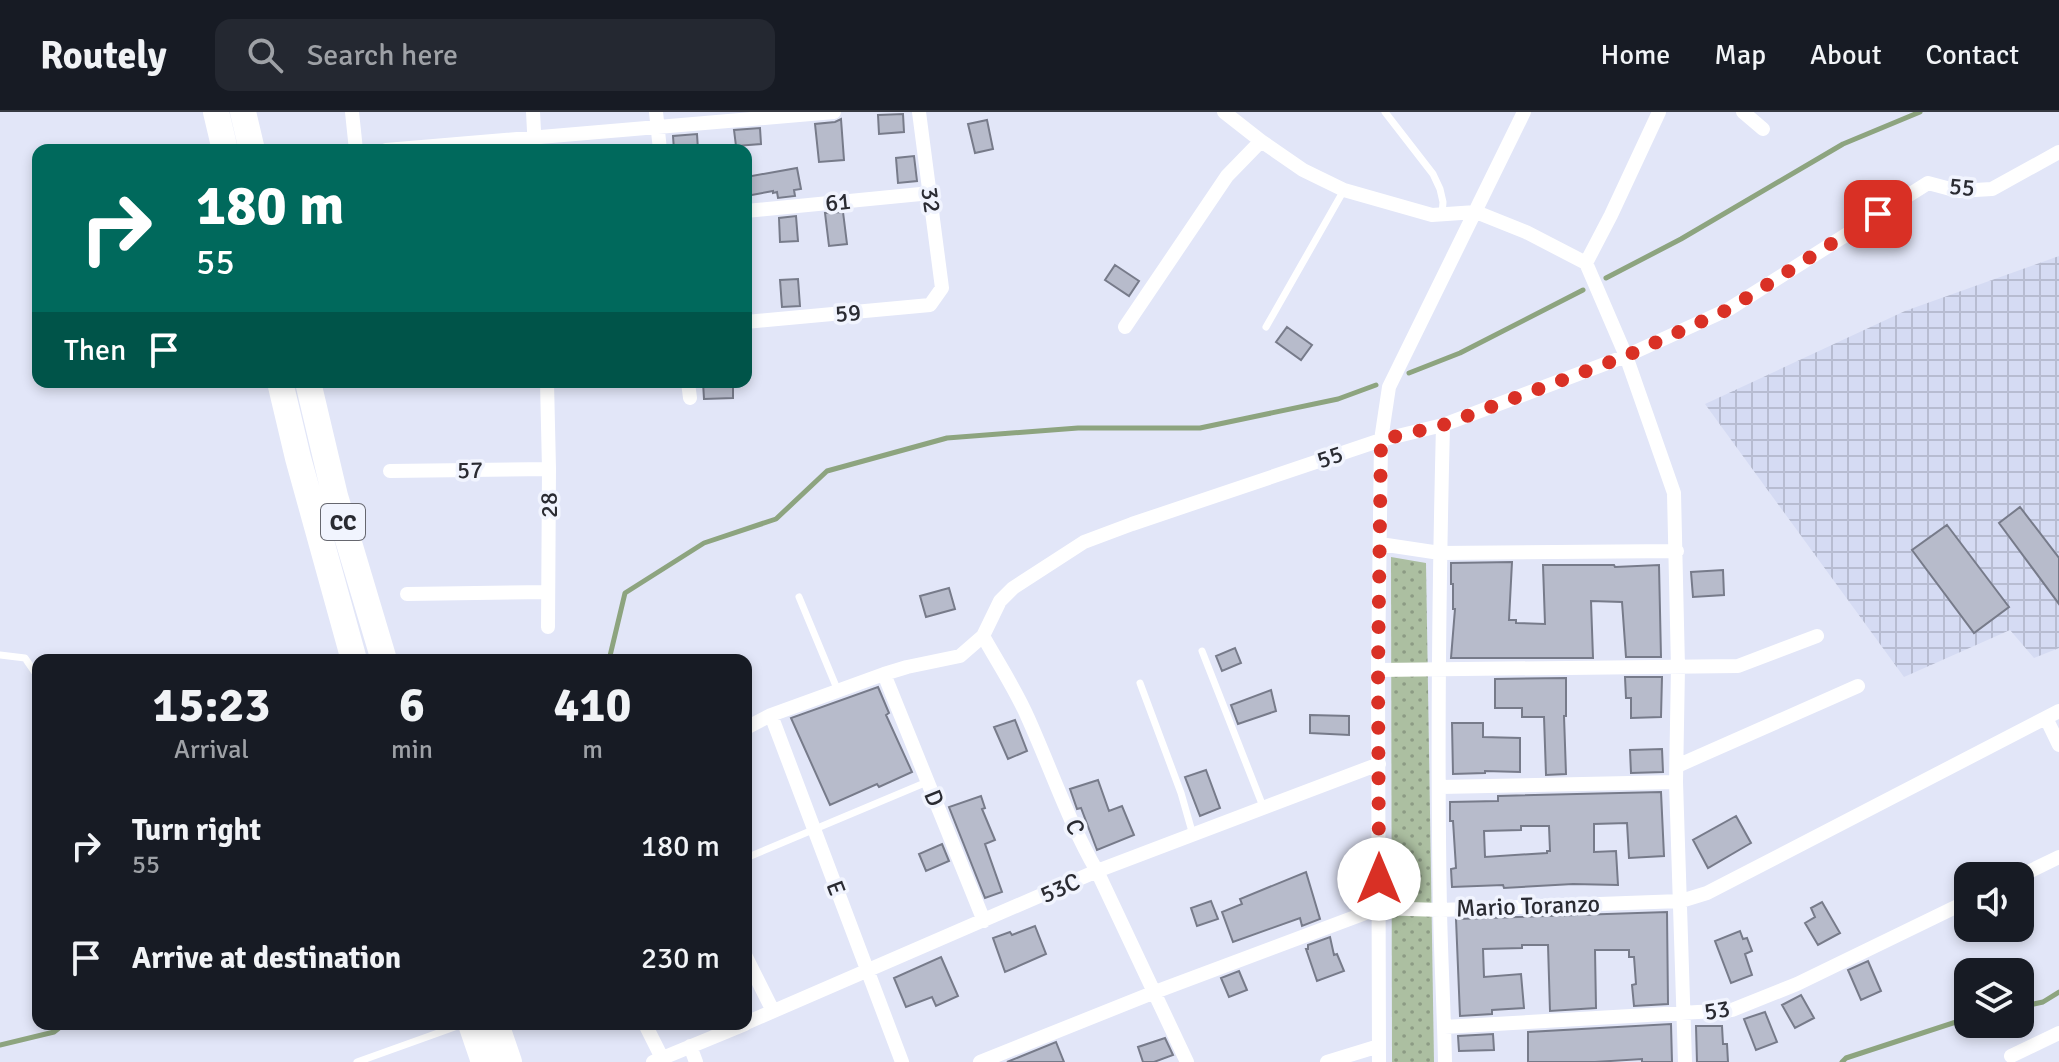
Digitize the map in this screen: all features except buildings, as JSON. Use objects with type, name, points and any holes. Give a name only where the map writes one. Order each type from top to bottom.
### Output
[{"type":"highway","points":[[216,112],[224,144]]},
{"type":"highway","points":[[243,112],[251,144]]},
{"type":"highway","name":"CC","points":[[281,388],[352,654]]},
{"type":"highway","name":"CC","points":[[309,388],[335,496],[382,654]]},
{"type":"highway","points":[[473,1030],[484,1062]]},
{"type":"highway","points":[[498,1030],[509,1062]]},
{"type":"street","points":[[352,112],[355,144]]},
{"type":"street","points":[[533,112],[534,144],[656,119],[834,112]]},
{"type":"street","name":"32","points":[[919,112],[942,288]]},
{"type":"street","points":[[1224,112],[1303,170],[1344,190],[1432,215],[1476,212],[1526,232],[1586,263],[1626,356],[1674,493],[1678,667],[1676,782],[1685,1062]]},
{"type":"street","points":[[1379,1062],[1381,440],[1389,387],[1524,112]]},
{"type":"street","points":[[1586,263],[1659,112]]},
{"type":"street","points":[[1743,112],[1763,129]]},
{"type":"street","points":[[656,119],[659,144]]},
{"type":"street","points":[[1125,327],[1227,176],[1261,141]]},
{"type":"street","name":"55","points":[[752,725],[884,674],[960,656],[983,636],[1000,601],[1013,588],[1084,542],[1381,440],[1443,425],[1626,356],[1729,309],[1928,183],[1958,191],[1992,189],[2059,152]]},
{"type":"street","name":"61","points":[[752,210],[931,193]]},
{"type":"street","name":"59","points":[[752,321],[930,305],[942,288]]},
{"type":"street","name":"28","points":[[547,388],[548,627]]},
{"type":"street","points":[[689,388],[690,398]]},
{"type":"street","points":[[1443,425],[1440,910],[1445,1062]]},
{"type":"street","name":"57","points":[[390,471],[549,469]]},
{"type":"street","points":[[1380,544],[1440,553],[1677,551]]},
{"type":"street","points":[[407,594],[548,592]]},
{"type":"street","name":"C","points":[[983,636],[1027,714],[1059,794],[1187,1062]]},
{"type":"street","points":[[1378,670],[1738,666],[1817,636]]},
{"type":"street","name":"D","points":[[884,674],[984,921]]},
{"type":"street","points":[[1677,766],[1858,686]]},
{"type":"street","name":"E","points":[[771,715],[902,1062]]},
{"type":"street","points":[[2052,715],[2059,745]]},
{"type":"street","name":"Mario Toranzo","points":[[980,1062],[1379,908],[1440,910],[1681,901],[1707,893],[2052,715]]},
{"type":"street","name":"53C","points":[[752,1021],[1097,871],[1379,764]]},
{"type":"street","points":[[1440,787],[1676,782]]},
{"type":"street","points":[[2034,869],[2059,857]]},
{"type":"street","name":"53","points":[[1444,1027],[1732,1010],[1797,984],[1954,908]]},
{"type":"street","points":[[752,969],[773,1011]]},
{"type":"street","points":[[647,1030],[657,1060]]},
{"type":"street","name":"53C","points":[[657,1060],[730,1030]]},
{"type":"street","points":[[2011,1056],[2059,1033]]},
{"type":"street","points":[[690,1046],[696,1062]]},
{"type":"street","points":[[1327,1062],[1379,1046]]},
{"type":"lane","points":[[1385,112],[1433,174],[1443,202],[1442,215]]},
{"type":"lane","points":[[1266,327],[1344,190]]},
{"type":"lane","points":[[799,597],[838,691]]},
{"type":"lane","points":[[1202,651],[1264,809]]},
{"type":"lane","points":[[0,655],[25,658],[32,668]]},
{"type":"lane","points":[[1140,683],[1181,793],[1193,835]]},
{"type":"lane","points":[[752,855],[927,782]]},
{"type":"lane","points":[[357,1062],[446,1030]]},
{"type":"shaded area","points":[[2059,256],[2059,648],[2034,658],[2010,630],[1904,677],[1705,404],[1905,311]]},
{"type":"green space","points":[[1391,557],[1426,563],[1434,1062],[1392,1062]]},
{"type":"waterway","points":[[1606,278],[1681,239],[1843,144],[1920,112]]},
{"type":"waterway","points":[[1409,373],[1460,353],[1583,290]]},
{"type":"waterway","points":[[610,654],[625,593],[704,543],[776,519],[827,471],[947,438],[1078,428],[1200,428],[1338,399],[1376,385]]},
{"type":"waterway","points":[[2034,1004],[2059,992]]},
{"type":"waterway","points":[[1842,1062],[1846,1058],[1954,1023]]},
{"type":"waterway","points":[[0,1045],[56,1030]]},
{"type":"route","points":[[1379,879],[1381,440],[1443,425],[1626,356],[1729,309],[1878,214]]}]
